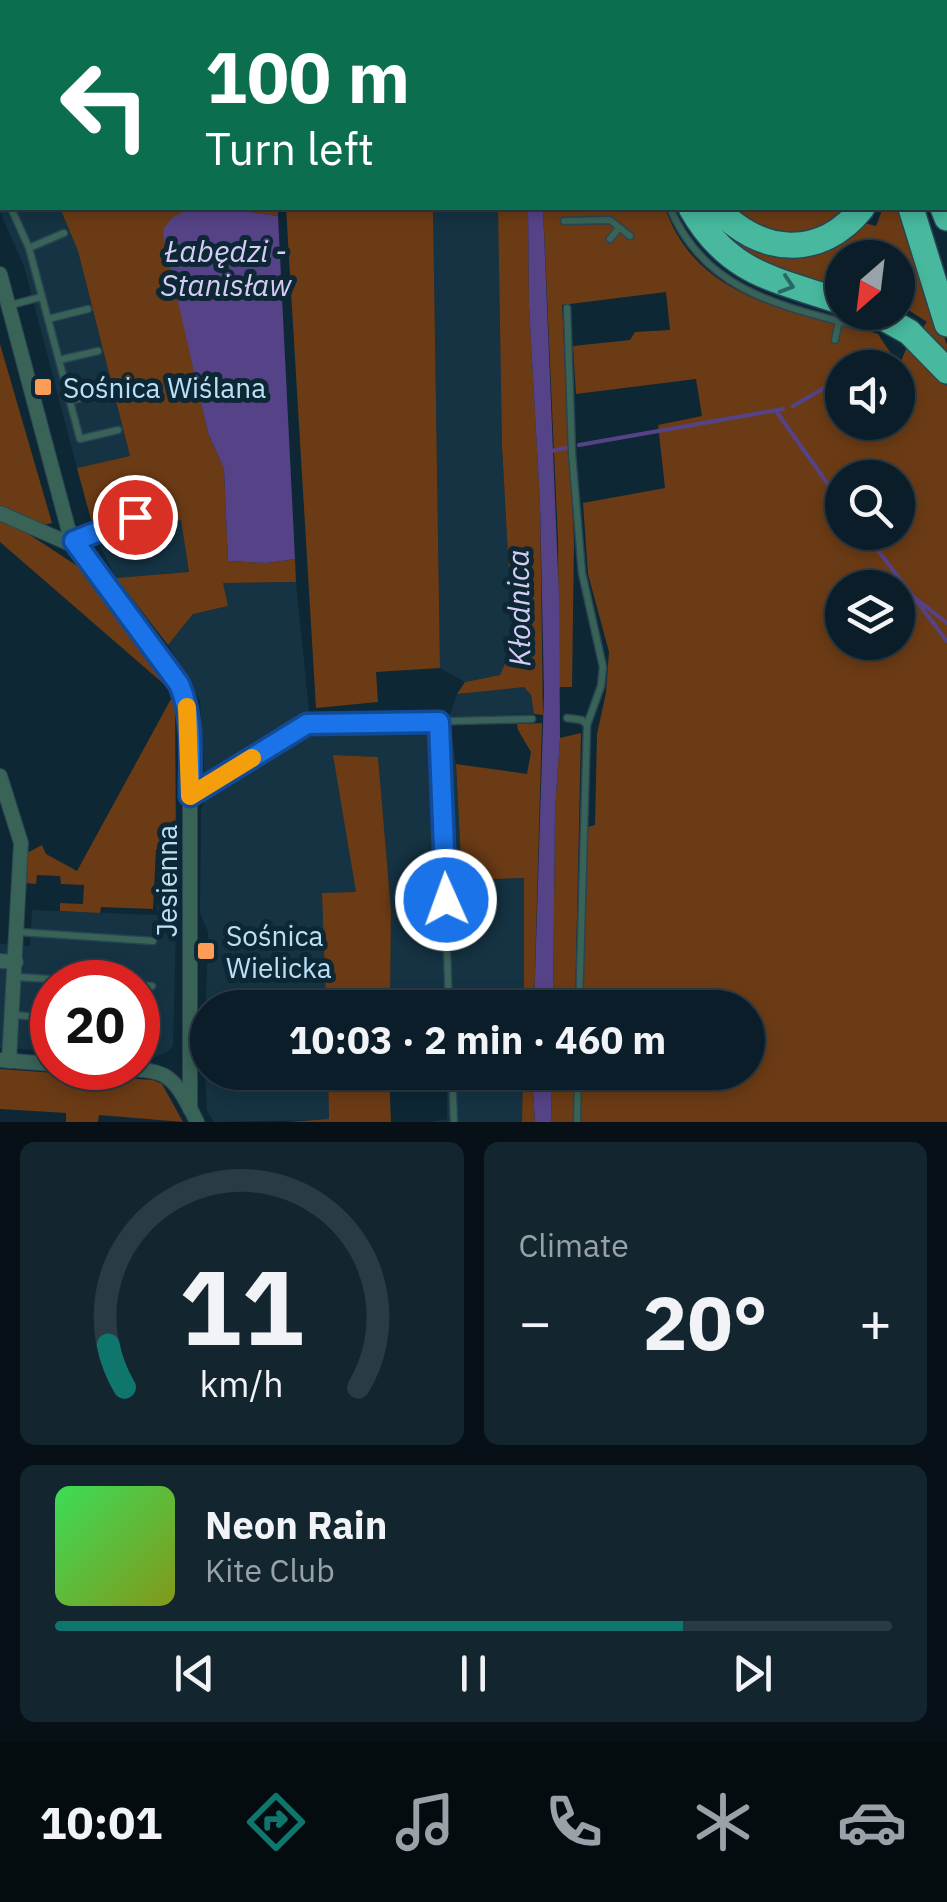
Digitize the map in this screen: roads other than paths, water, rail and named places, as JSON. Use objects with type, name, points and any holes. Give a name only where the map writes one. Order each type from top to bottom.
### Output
[{"type":"highway","points":[[692,210],[707,235],[748,269],[825,304]]},
{"type":"highway","points":[[719,210],[735,227],[757,240],[779,246],[826,238],[860,210]]},
{"type":"highway","points":[[911,210],[947,324]]},
{"type":"highway","points":[[903,330],[910,332],[947,370]]},
{"type":"street","name":"Jesienna","points":[[0,274],[60,500],[76,544],[179,684],[186,700],[190,721],[190,990]]},
{"type":"street","points":[[0,513],[76,544]]},
{"type":"street","points":[[0,776],[21,843],[16,969],[4,1060],[30,1062]]},
{"type":"street","points":[[0,961],[16,969]]},
{"type":"street","points":[[166,1076],[190,1054]]},
{"type":"street","points":[[160,1072],[179,1089],[194,1116]]},
{"type":"street","name":"Jesienna","points":[[192,1090],[194,1116]]},
{"type":"lane","points":[[13,210],[29,248],[80,439],[118,430]]},
{"type":"lane","points":[[671,210],[692,247],[726,278],[762,298],[825,308]]},
{"type":"lane","points":[[564,221],[603,219],[630,236]]},
{"type":"lane","points":[[610,239],[620,228]]},
{"type":"lane","points":[[29,248],[64,233]]},
{"type":"lane","points":[[10,305],[42,296]]},
{"type":"lane","points":[[568,308],[572,454],[582,572],[603,667],[601,686],[586,725],[580,990]]},
{"type":"lane","points":[[48,319],[88,309]]},
{"type":"lane","points":[[834,340],[836,330]]},
{"type":"lane","points":[[59,360],[98,351]]},
{"type":"lane","points":[[70,401],[108,391]]},
{"type":"lane","points":[[76,544],[161,503]]},
{"type":"lane","points":[[567,718],[582,720],[586,725]]},
{"type":"lane","points":[[190,796],[307,724],[532,719]]},
{"type":"lane","points":[[439,722],[449,990]]},
{"type":"lane","points":[[18,932],[153,941]]},
{"type":"lane","points":[[16,969],[30,971]]},
{"type":"lane","points":[[12,1015],[30,1016]]},
{"type":"lane","points":[[453,1090],[454,1122]]},
{"type":"lane","points":[[577,1122],[578,1090]]},
{"type":"water","name":"Łabędzi - Stanisław","points":[[188,210],[235,210],[278,216],[295,559],[267,563],[228,561],[224,469],[208,433],[164,240],[163,229],[173,217]]},
{"type":"water","points":[[528,210],[543,210],[559,597],[560,738],[555,810],[553,990],[535,990],[544,693]]},
{"type":"water","points":[[533,1090],[552,1090],[551,1122],[535,1122]]},
{"type":"waterway","points":[[793,406],[825,388]]},
{"type":"waterway","points":[[579,445],[783,409]]},
{"type":"waterway","points":[[776,411],[825,480]]},
{"type":"waterway","points":[[551,451],[566,448]]},
{"type":"waterway","points":[[878,550],[947,641]]},
{"type":"waterway","points":[[915,598],[947,623]]},
{"type":"place","name":"Sośnica Wiślana","points":[[43,387]]},
{"type":"place","name":"Sośnica Wielicka","points":[[206,951]]},
{"type":"water label","name":"Kłodnica","points":[[518,608]]}]
